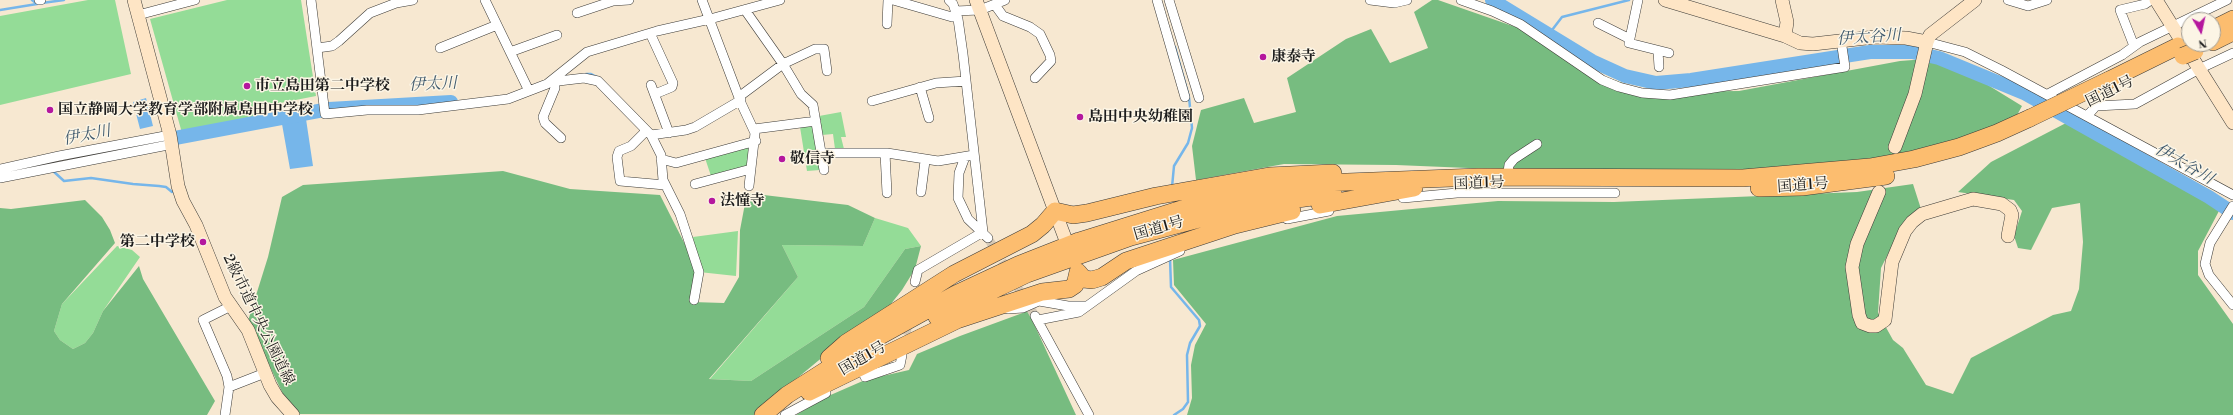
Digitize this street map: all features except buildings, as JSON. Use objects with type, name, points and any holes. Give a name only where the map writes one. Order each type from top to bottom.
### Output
[{"type":"highway","points":[[2221,25],[2233,19]]},
{"type":"highway","points":[[2221,38],[2233,32]]},
{"type":"highway","name":"国道1号","points":[[770,415],[791,397],[938,317],[1027,274],[1118,241],[1169,225],[1262,204],[1387,188],[1432,185],[1513,183],[1745,188],[1809,186],[1853,182],[1941,163],[1977,152],[2034,122],[2182,52]]},
{"type":"highway","name":"国道1号","points":[[763,415],[878,337],[956,294],[1018,265],[1079,241],[1191,206],[1259,191],[1321,183],[1478,177],[1743,178],[1870,167],[1914,159],[1959,147],[1997,133],[2034,122]]},
{"type":"highway","points":[[791,397],[846,343],[954,274],[1032,234],[1043,225],[1055,211],[1073,215],[1087,213],[1156,196],[1269,176],[1312,173],[1478,177]]},
{"type":"highway","points":[[791,397],[957,320],[1042,292],[1069,289],[1076,285],[1076,268],[1084,279],[1092,280],[1102,277],[1126,261],[1235,225],[1301,209],[1432,185]]},
{"type":"street","name":"2級市道中央公園道線","points":[[134,0],[171,140],[178,186],[182,201],[196,225],[225,297],[242,319],[248,330],[265,373],[277,397],[293,415]]},
{"type":"street","points":[[138,15],[195,0]]},
{"type":"street","points":[[311,0],[325,114],[367,110],[418,110],[494,101],[508,99],[552,82],[584,78],[598,81],[648,133],[661,159],[665,184],[680,214],[699,272],[694,300]]},
{"type":"street","points":[[316,48],[332,46],[370,13],[383,7],[413,0]]},
{"type":"street","points":[[485,0],[529,91]]},
{"type":"street","points":[[577,13],[613,1],[629,0]]},
{"type":"street","points":[[702,0],[740,98],[754,129],[756,141],[749,186]]},
{"type":"street","points":[[552,82],[587,52],[650,33],[780,0]]},
{"type":"street","points":[[887,24],[888,0]]},
{"type":"street","points":[[893,0],[952,17],[978,5],[996,5],[1005,0]]},
{"type":"street","points":[[950,0],[956,14],[966,81],[969,156],[986,235]]},
{"type":"street","points":[[1156,0],[1185,97]]},
{"type":"street","points":[[1169,0],[1199,98]]},
{"type":"street","points":[[1370,0],[1394,3],[1407,0]]},
{"type":"street","points":[[1461,0],[1492,11],[1520,24],[1602,80],[1619,87],[1642,93],[1670,95],[1845,67],[1841,42]]},
{"type":"street","points":[[1638,0],[1629,43],[1669,54]]},
{"type":"street","points":[[1666,0],[1785,36],[1800,43],[1813,44],[1841,42],[1876,37],[1906,38],[1965,52],[2048,94],[2233,195]]},
{"type":"street","points":[[1782,0],[1786,22],[1785,36]]},
{"type":"street","points":[[1895,147],[1916,94],[1930,36],[1975,0]]},
{"type":"street","points":[[2008,0],[2028,6],[2047,0]]},
{"type":"street","points":[[2134,46],[2120,10],[2145,4],[2151,0]]},
{"type":"street","points":[[2156,0],[2199,69],[2230,110],[2233,123]]},
{"type":"street","points":[[2048,94],[2122,55],[2134,46],[2172,26],[2227,0]]},
{"type":"street","points":[[978,5],[1065,238]]},
{"type":"street","points":[[996,5],[1002,16],[1030,26],[1040,34],[1050,55],[1050,61],[1035,78]]},
{"type":"street","points":[[745,10],[783,64],[801,94],[813,105],[824,170]]},
{"type":"street","points":[[1598,23],[1630,39]]},
{"type":"street","points":[[440,48],[497,25]]},
{"type":"street","points":[[650,33],[673,83],[672,87],[655,94]]},
{"type":"street","points":[[510,52],[557,35]]},
{"type":"street","points":[[665,184],[620,181],[617,157],[619,151],[631,146],[648,133],[669,133],[695,127],[740,98],[783,64],[805,52],[815,49],[824,49],[827,71]]},
{"type":"street","points":[[1658,51],[1659,67]]},
{"type":"street","points":[[2088,116],[2096,106],[2135,104],[2199,69],[2233,53]]},
{"type":"street","points":[[872,101],[936,83],[966,81]]},
{"type":"street","points":[[552,82],[555,88],[543,117],[545,123],[561,138]]},
{"type":"street","points":[[651,85],[669,133]]},
{"type":"street","points":[[920,87],[929,118]]},
{"type":"street","points":[[754,129],[816,121]]},
{"type":"street","points":[[0,169],[58,156],[171,140]]},
{"type":"street","points":[[0,178],[171,140]]},
{"type":"street","points":[[661,159],[676,162],[756,141]]},
{"type":"street","points":[[1508,172],[1509,165],[1514,159],[1537,144]]},
{"type":"street","points":[[820,153],[900,154],[925,161],[952,160],[969,156]]},
{"type":"street","points":[[885,153],[887,193]]},
{"type":"street","points":[[969,156],[959,173],[958,198],[968,219],[976,229],[986,235]]},
{"type":"street","points":[[921,192],[925,161]]},
{"type":"street","points":[[695,184],[751,169]]},
{"type":"street","points":[[1088,415],[1037,318],[1079,312],[1136,271],[1185,248],[1248,228],[1330,210],[1408,197],[1509,191],[1615,193]]},
{"type":"street","points":[[1878,192],[1857,244],[1852,267],[1859,315],[1862,322],[1870,326],[1876,326],[1885,320],[1892,262],[1905,232],[1912,222],[1922,214],[1973,199],[2002,204],[2010,210],[2012,215],[2008,236]]},
{"type":"street","points":[[2233,206],[2210,243],[2205,264],[2209,275],[2233,305]]},
{"type":"street","points":[[915,282],[918,270],[986,235]]},
{"type":"street","points":[[785,415],[863,372],[943,332],[1000,310],[1023,308],[1039,301],[1068,306],[1088,306]]},
{"type":"street","points":[[225,415],[228,376],[203,320],[231,306]]},
{"type":"street","points":[[863,372],[865,377],[900,365],[902,355]]},
{"type":"street","points":[[228,387],[265,373]]},
{"type":"green space","points":[[88,0],[115,0],[131,74],[0,105],[0,16]]},
{"type":"green space","points":[[227,0],[301,0],[316,96],[265,106],[267,115],[182,133],[150,19]]},
{"type":"green space","points":[[1432,0],[1438,0],[1527,31],[1587,70],[1647,92],[1739,91],[1900,61],[1939,58],[1978,79],[2022,106],[2016,117],[1957,139],[1905,154],[1845,163],[1764,169],[1541,171],[1396,165],[1284,164],[1196,180],[1192,146],[1201,110],[1244,98],[1254,123],[1296,112],[1287,78],[1346,39],[1371,29],[1390,63],[1428,48],[1414,12]]},
{"type":"green space","points":[[841,112],[846,137],[841,137],[844,149],[835,149],[833,134],[822,135],[819,116]]},
{"type":"green space","points":[[2066,123],[2220,209],[2198,251],[2198,275],[2233,324],[2233,415],[1187,415],[1192,398],[1191,365],[1195,345],[1206,324],[1174,285],[1173,260],[1337,216],[1498,201],[1614,202],[1857,192],[1913,184],[1921,209],[1903,224],[1881,268],[1878,313],[1893,340],[1903,348],[1926,385],[1953,394],[1971,358],[2053,315],[2071,311],[2079,289],[2083,242],[2080,203],[2052,208],[2031,250],[2018,248],[2014,236],[2022,211],[2014,200],[1958,192],[1991,162]]},
{"type":"green space","points":[[815,125],[820,170],[807,171],[800,127]]},
{"type":"green space","points":[[751,146],[748,167],[711,176],[705,158]]},
{"type":"green space","points":[[503,171],[570,189],[660,195],[699,272],[692,302],[724,303],[739,277],[740,230],[747,193],[848,205],[875,218],[863,246],[782,245],[798,277],[709,379],[751,381],[864,307],[905,249],[921,246],[915,269],[902,290],[883,314],[836,346],[772,399],[759,415],[300,414],[283,394],[248,321],[268,257],[282,197],[303,185]]},
{"type":"green space","points":[[85,200],[102,217],[110,230],[115,243],[62,304],[54,331],[60,340],[73,349],[85,343],[93,333],[103,311],[139,266],[143,279],[215,401],[207,415],[0,415],[0,208],[11,209]]},
{"type":"green space","points":[[875,218],[908,228],[921,246],[905,249],[864,307],[751,381],[710,379],[798,277],[782,245],[863,246]]},
{"type":"green space","points":[[738,231],[736,276],[699,272],[693,237]]},
{"type":"green space","points":[[117,246],[132,250],[140,257],[103,311],[93,333],[85,343],[73,349],[60,340],[54,331],[62,304]]},
{"type":"green space","points":[[1028,311],[1076,415],[796,415],[826,397],[865,380],[909,370],[917,354],[960,336]]},
{"type":"water","points":[[146,98],[153,126],[140,129],[133,102]]},
{"type":"water","points":[[306,119],[313,166],[290,169],[282,124]]},
{"type":"waterway","points":[[32,0],[37,4]]},
{"type":"waterway","points":[[42,3],[64,0]]},
{"type":"waterway","name":"伊太谷川","points":[[1492,0],[1592,61],[1625,76],[1656,83],[1691,80],[1870,52],[1912,52],[1939,58],[2024,93],[2209,197],[2233,213]]},
{"type":"waterway","points":[[1549,34],[1562,17],[1629,0]]},
{"type":"waterway","points":[[0,10],[37,4]]},
{"type":"waterway","points":[[1172,187],[1174,166],[1188,143],[1192,128],[1189,97],[1175,47]]},
{"type":"waterway","points":[[586,74],[591,74],[601,79]]},
{"type":"waterway","name":"伊太川","points":[[159,141],[329,109],[451,102]]},
{"type":"waterway","points":[[52,170],[64,181],[91,178],[166,187],[172,192]]},
{"type":"waterway","points":[[1170,258],[1171,287],[1199,320],[1200,326],[1190,343],[1187,355],[1188,402],[1183,409],[1174,415]]},
{"type":"tunnel","points":[[988,238],[1035,316]]},
{"type":"tunnel","points":[[903,348],[909,319]]},
{"type":"place","name":"康泰寺","points":[[1263,57]]},
{"type":"place","name":"市立島田第二中学校","points":[[247,86]]},
{"type":"place","name":"国立静岡大学教育学部附属島田中学校","points":[[50,110]]},
{"type":"place","name":"島田中央幼稚園","points":[[1080,117]]},
{"type":"place","name":"敬信寺","points":[[782,159]]},
{"type":"place","name":"法憧寺","points":[[712,201]]},
{"type":"place","name":"第二中学校","points":[[203,242]]}]
